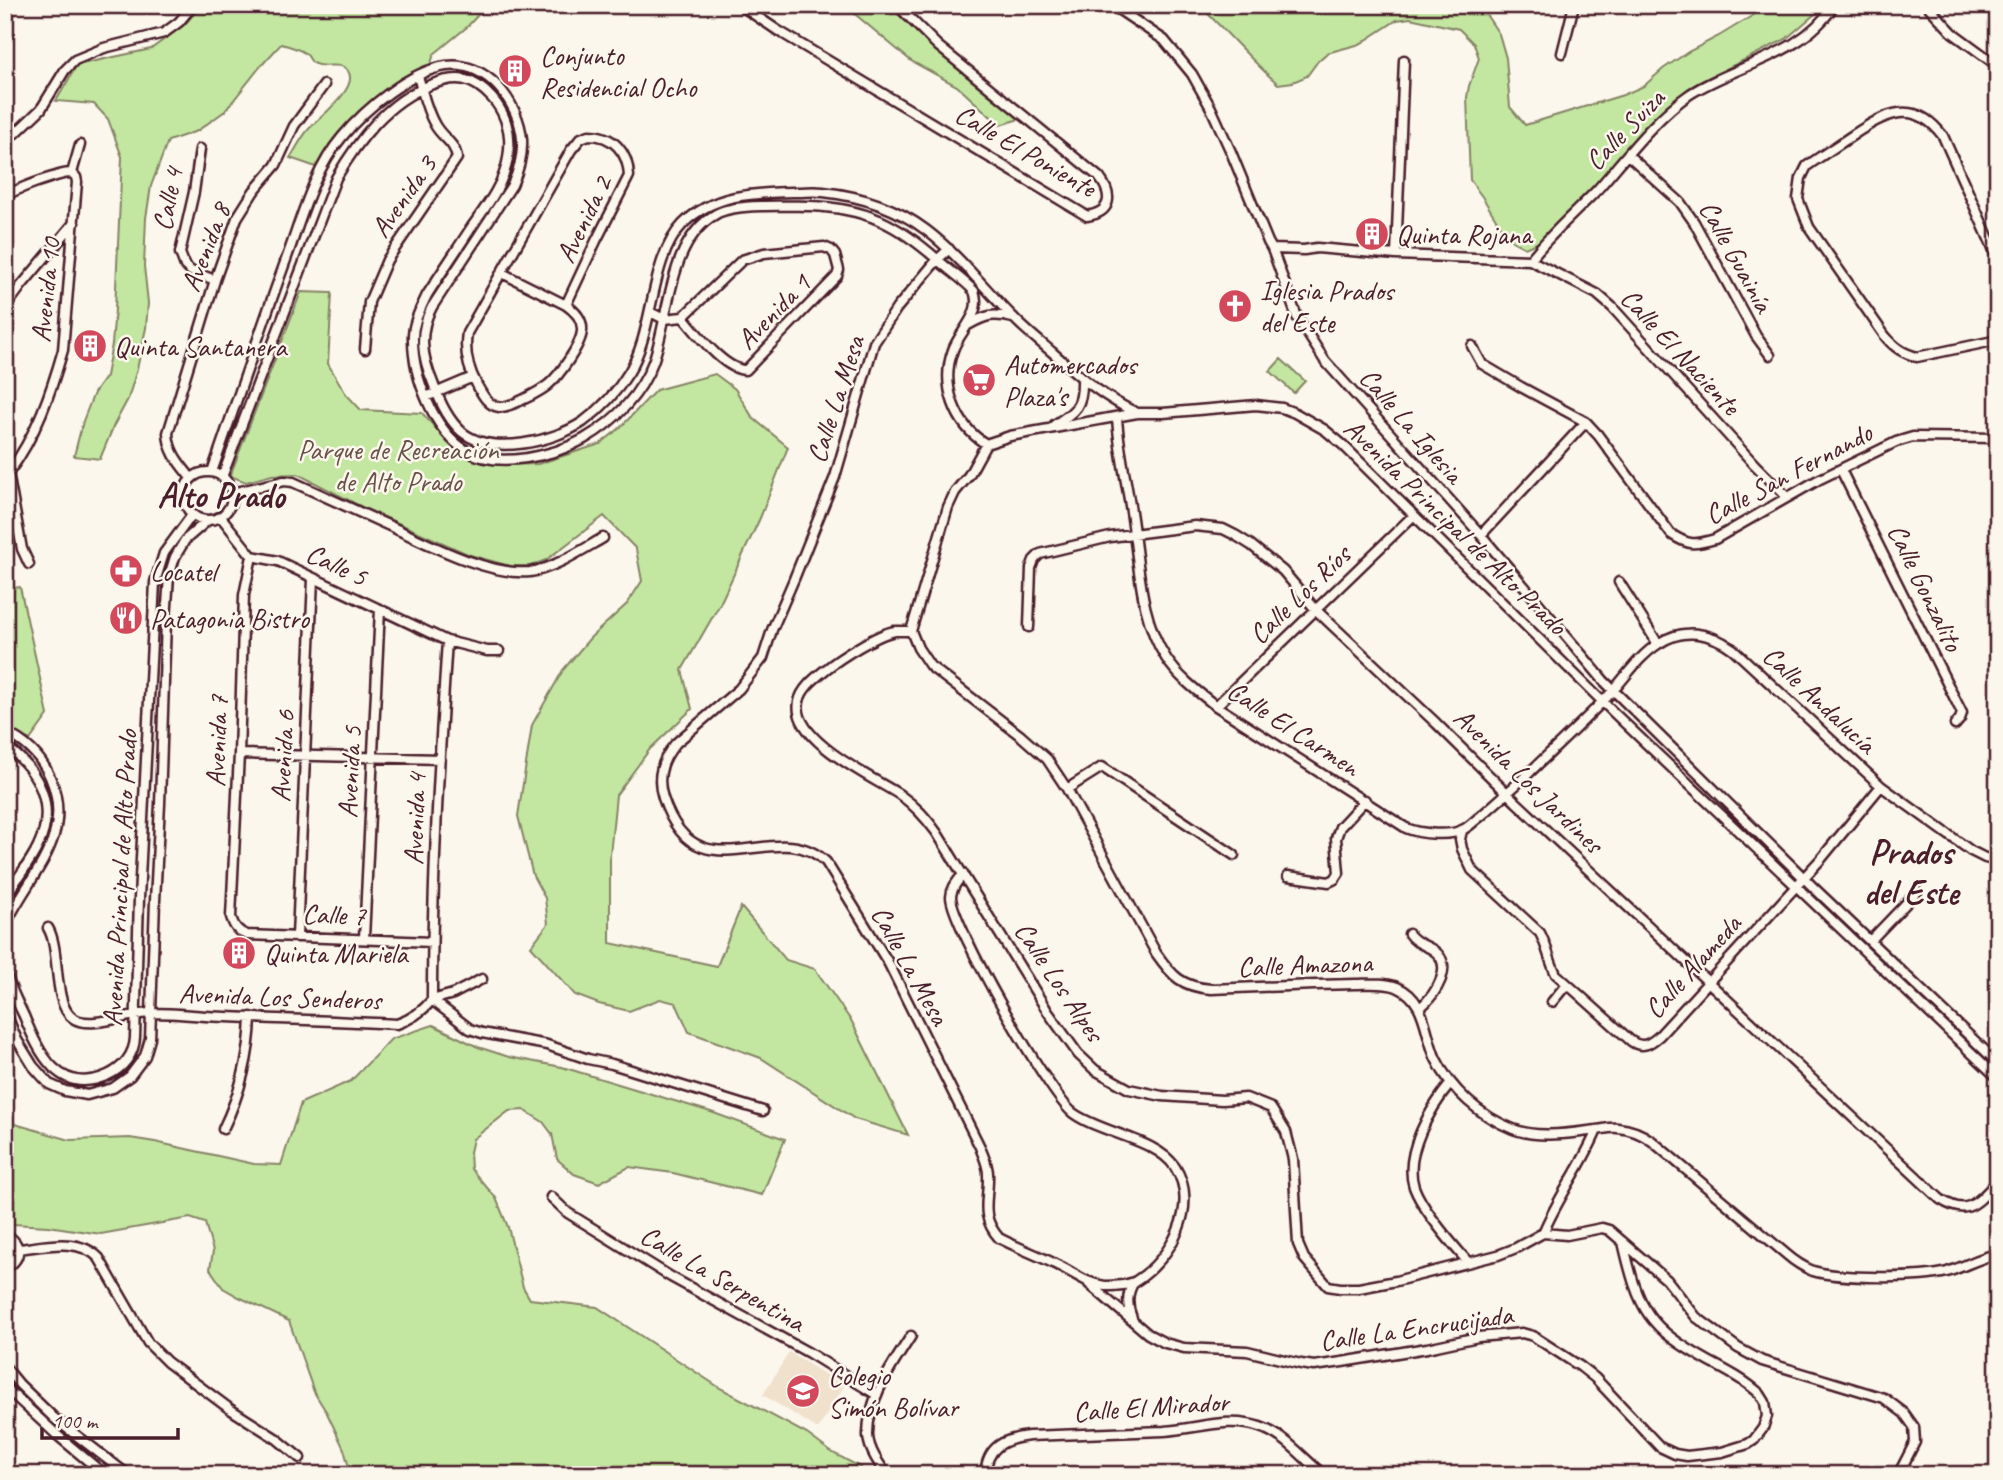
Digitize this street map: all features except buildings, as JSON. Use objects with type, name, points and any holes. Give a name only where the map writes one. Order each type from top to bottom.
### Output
[{"type":"street","points":[[5,140],[41,108],[65,70],[75,61],[111,46],[164,33],[179,22],[193,5]]},
{"type":"street","name":"Calle El Poniente","points":[[740,5],[1087,216],[1104,210],[1108,194],[1099,177],[938,46],[897,5]]},
{"type":"street","name":"Calle La Iglesia","points":[[1112,5],[1164,40],[1192,74],[1216,119],[1272,249],[1297,317],[1325,361],[1481,536],[1613,691],[1998,1063]]},
{"type":"street","points":[[1562,53],[1574,5]]},
{"type":"street","name":"Calle Suiza","points":[[1530,260],[1628,155],[1643,135],[1689,95],[1738,69],[1790,47],[1827,16],[1834,5]]},
{"type":"street","points":[[1927,5],[1953,33],[1998,66]]},
{"type":"street","points":[[1396,255],[1405,60]]},
{"type":"street","name":"Avenida Principal de Alto Prado","points":[[212,472],[275,291],[312,190],[325,163],[340,139],[368,109],[418,76],[446,66],[467,67],[497,85],[517,116],[522,142],[519,169],[507,194],[432,307],[424,325],[424,357],[437,393],[455,425],[476,441],[494,444],[526,443],[556,435],[591,416],[618,388],[635,360],[666,253],[681,226],[709,205],[732,197],[778,192],[819,191],[854,198],[898,213],[926,230],[949,249],[1013,318],[1082,379],[1114,402],[1137,413]]},
{"type":"street","name":"Avenida 3","points":[[365,349],[369,302],[382,270],[457,158],[453,145],[436,128],[426,109],[418,76]]},
{"type":"street","points":[[222,477],[336,178],[361,139],[396,105],[421,89],[458,78],[475,84],[489,95],[503,113],[510,140],[507,164],[497,189],[432,286],[418,313],[412,339],[417,369],[430,407],[446,432],[467,451],[481,457],[508,459],[555,452],[593,433],[628,404],[652,364],[675,276],[689,241],[707,221],[727,210],[787,206],[846,209],[883,221],[974,291],[977,304],[957,341],[949,374],[952,403],[957,416],[971,435],[986,444],[948,507],[911,631]]},
{"type":"street","name":"Avenida 8","points":[[191,478],[175,458],[167,433],[215,280],[237,218],[254,191],[276,165],[293,126],[324,85]]},
{"type":"street","points":[[1998,259],[1943,135],[1927,119],[1913,113],[1878,118],[1807,166],[1801,178],[1798,199],[1809,227],[1896,348],[1917,358],[1998,341]]},
{"type":"street","name":"Avenida 2","points":[[589,135],[599,135],[609,139],[624,154],[629,164],[629,176],[566,304],[579,316],[582,329],[566,362],[546,386],[510,406],[501,408],[487,401],[473,377],[467,334],[575,143],[589,135]]},
{"type":"street","name":"Avenida 10","points":[[9,472],[28,445],[64,350],[77,182],[72,173],[80,145]]},
{"type":"street","name":"Calle 4","points":[[200,149],[194,192],[180,253],[185,266],[191,271],[215,280]]},
{"type":"street","name":"Calle Guainía","points":[[1628,155],[1687,212],[1756,336],[1770,355]]},
{"type":"street","points":[[7,194],[59,174],[72,173]]},
{"type":"street","points":[[5,308],[74,223]]},
{"type":"street","name":"Avenida 1","points":[[818,246],[831,250],[835,255],[839,270],[837,276],[746,370],[736,368],[721,358],[683,317],[737,265],[749,257],[818,246]]},
{"type":"street","name":"Calle El Naciente","points":[[1272,249],[1317,248],[1396,255],[1530,260],[1597,294],[1612,307],[1787,497]]},
{"type":"street","name":"Calle La Mesa","points":[[949,249],[897,308],[874,343],[835,477],[762,658],[739,689],[676,743],[669,752],[659,779],[670,816],[686,838],[696,844],[716,851],[797,847],[817,853],[826,862],[889,964],[980,1147],[988,1174],[985,1212],[992,1230],[999,1238],[1073,1272],[1087,1282],[1114,1286],[1134,1282]]},
{"type":"street","points":[[502,273],[566,304]]},
{"type":"street","points":[[650,312],[664,319],[683,317]]},
{"type":"street","points":[[968,325],[991,315],[1013,318]]},
{"type":"street","name":"Calle San Fernando","points":[[1472,346],[1482,364],[1586,422],[1671,534],[1683,542],[1697,545],[1715,539],[1818,480],[1896,442],[1913,437],[1998,439]]},
{"type":"street","points":[[426,397],[473,377]]},
{"type":"street","name":"Avenida Principal de Alto Prado","points":[[1049,428],[1079,405],[1082,398],[1082,379]]},
{"type":"street","name":"Avenida Principal de Alto Prado","points":[[986,444],[1010,436],[1137,413],[1256,405],[1282,408],[1325,430],[1603,702],[1998,1078]]},
{"type":"street","name":"Calle El Carmen","points":[[1117,416],[1148,620],[1166,659],[1216,706],[1406,828],[1415,832],[1462,831]]},
{"type":"street","points":[[1481,536],[1586,422]]},
{"type":"street","points":[[5,457],[22,549],[29,564]]},
{"type":"street","name":"Calle Gonzalito","points":[[1841,470],[1962,713],[1955,725]]},
{"type":"street","points":[[207,521],[187,510],[184,491],[191,478],[212,472],[229,484],[232,493],[231,504],[221,517],[252,556]]},
{"type":"street","points":[[232,493],[284,481],[293,482],[450,554],[498,569],[519,572],[538,570],[603,538]]},
{"type":"street","name":"Avenida Principal de Alto Prado","points":[[5,971],[36,1046],[51,1067],[66,1078],[101,1078],[122,1066],[130,1056],[135,1044],[155,582],[163,553],[192,515]]},
{"type":"street","name":"Calle Los Ríos","points":[[1216,706],[1414,515]]},
{"type":"street","name":"Avenida Principal de Alto Prado","points":[[5,1011],[26,1056],[41,1075],[56,1088],[78,1094],[87,1095],[113,1088],[130,1076],[141,1063],[148,1048],[169,576],[175,557],[185,540],[207,521],[221,517]]},
{"type":"street","name":"Avenida Los Jardines","points":[[1029,627],[1031,568],[1040,554],[1110,537],[1195,526],[1223,529],[1235,534],[1283,571],[1316,610],[1507,793],[1940,1199],[1954,1207],[1968,1207],[1982,1198],[1998,1181]]},
{"type":"street","name":"Calle 5","points":[[252,556],[278,561],[447,641],[486,651],[499,651]]},
{"type":"street","name":"Avenida 7","points":[[236,928],[231,917],[244,595],[252,556]]},
{"type":"street","name":"Avenida 6","points":[[297,936],[313,579]]},
{"type":"street","points":[[1619,582],[1658,644]]},
{"type":"street","name":"Avenida 5","points":[[365,938],[380,609]]},
{"type":"street","name":"Calle Los Alpes","points":[[911,631],[892,631],[837,660],[804,691],[798,704],[799,713],[808,732],[823,747],[901,796],[922,813],[1048,1012],[1078,1054],[1095,1070],[1129,1089],[1162,1096],[1222,1100],[1246,1098],[1271,1108],[1286,1132],[1293,1159],[1298,1244],[1304,1258],[1328,1286],[1359,1288],[1396,1281],[1498,1255],[1543,1233]]},
{"type":"street","name":"Calle Amazona","points":[[911,631],[930,666],[1047,759],[1067,789],[1156,953],[1181,982],[1193,987],[1211,989],[1388,984],[1408,994],[1420,1008]]},
{"type":"street","name":"Calle Andalucía","points":[[1603,702],[1658,644],[1692,632],[1721,640],[1881,786],[1970,851],[1998,861]]},
{"type":"street","name":"Avenida 4","points":[[432,1000],[432,942],[447,641]]},
{"type":"street","points":[[1462,831],[1507,793],[1603,702]]},
{"type":"street","points":[[5,732],[23,742],[44,762],[55,790],[58,813],[50,850],[20,895],[5,926]]},
{"type":"street","points":[[5,746],[20,757],[34,773],[43,793],[46,817],[38,848],[5,898]]},
{"type":"street","points":[[239,754],[440,759]]},
{"type":"street","points":[[1067,789],[1102,767],[1234,855]]},
{"type":"street","name":"Calle Alameda","points":[[1462,831],[1462,849],[1472,870],[1540,933],[1556,974],[1637,1046],[1652,1042],[1804,878],[1881,786]]},
{"type":"street","points":[[1288,876],[1329,883],[1335,879],[1339,873],[1336,838],[1340,827],[1365,800]]},
{"type":"street","points":[[963,874],[951,896],[956,916],[991,986],[1049,1085],[1072,1112],[1164,1155],[1175,1167],[1181,1182],[1183,1198],[1180,1227],[1173,1242],[1162,1257],[1130,1288],[1128,1301],[1134,1321]]},
{"type":"street","points":[[1870,941],[1917,892]]},
{"type":"street","name":"Avenida Los Senderos","points":[[48,928],[53,936],[62,1002],[68,1014],[80,1022],[151,1013],[397,1024],[418,1015],[432,1000],[453,994],[482,979]]},
{"type":"street","name":"Calle 7","points":[[236,928],[247,935],[432,942]]},
{"type":"street","points":[[1409,934],[1412,939],[1436,951],[1444,963],[1442,977],[1427,1002],[1420,1008],[1436,1058],[1460,1094],[1483,1112],[1515,1130],[1541,1134],[1617,1127],[1641,1133],[1786,1254],[1800,1265],[1816,1272],[1933,1275],[1998,1254]]},
{"type":"street","points":[[1552,1002],[1566,985]]},
{"type":"street","points":[[432,1000],[470,1029],[547,1045],[763,1111]]},
{"type":"street","points":[[223,1129],[232,1110],[246,1063],[251,1017]]},
{"type":"street","points":[[1451,1083],[1424,1125],[1415,1153],[1412,1177],[1414,1189],[1423,1203],[1449,1241],[1468,1262]]},
{"type":"street","points":[[1597,1130],[1576,1173],[1549,1216],[1543,1233],[1567,1235],[1602,1228],[1609,1230],[1667,1280],[1696,1317],[1738,1348],[1762,1362],[1884,1398],[1903,1413],[1914,1427],[1915,1442],[1898,1475]]},
{"type":"street","name":"Calle La Serpentina","points":[[551,1197],[568,1213],[671,1277],[809,1353],[877,1395]]},
{"type":"street","points":[[5,1235],[15,1241],[19,1249],[17,1260],[5,1268]]},
{"type":"street","name":"Calle La Encrucijada","points":[[1087,1282],[1148,1334],[1172,1345],[1247,1351],[1314,1366],[1478,1337],[1522,1333],[1544,1342],[1588,1372],[1667,1452],[1687,1456],[1711,1453],[1740,1447],[1754,1440],[1763,1428],[1767,1416],[1765,1402],[1760,1394],[1665,1334],[1650,1320],[1633,1282],[1623,1242]]},
{"type":"street","points":[[19,1249],[74,1245],[92,1251],[99,1258],[148,1343],[167,1362],[300,1458]]},
{"type":"street","points":[[887,1475],[872,1451],[868,1437],[871,1414],[877,1395],[911,1336]]},
{"type":"street","points":[[5,1367],[54,1418],[128,1475]]},
{"type":"street","points":[[19,1384],[7,1391],[106,1475]]},
{"type":"street","name":"Calle El Mirador","points":[[985,1475],[995,1448],[1003,1441],[1014,1438],[1168,1431],[1222,1422],[1244,1422],[1275,1433],[1290,1443],[1324,1475]]},
{"type":"shaded area","name":"Colegio Simón Bolívar","points":[[789,1352],[844,1386],[818,1429],[763,1395]]},
{"type":"green space","points":[[202,5],[487,5],[467,27],[434,54],[429,69],[384,98],[334,143],[316,167],[290,158],[308,130],[343,94],[350,78],[348,71],[341,66],[317,65],[303,52],[281,44],[225,111],[197,131],[168,141],[151,186],[146,218],[144,266],[148,303],[146,328],[137,369],[128,399],[100,459],[74,456],[94,393],[106,376],[112,344],[122,157],[108,119],[94,104],[56,101],[77,65],[151,49],[185,24]]},
{"type":"green space","points":[[844,5],[889,5],[936,50],[1019,119],[1000,125],[957,86],[911,61]]},
{"type":"green space","points":[[1199,5],[1471,5],[1485,13],[1499,34],[1506,58],[1510,107],[1525,125],[1644,86],[1688,52],[1770,5],[1822,5],[1786,39],[1696,84],[1539,242],[1525,248],[1512,241],[1502,229],[1470,180],[1467,97],[1479,58],[1474,44],[1459,29],[1410,18],[1397,20],[1360,44],[1327,53],[1307,76],[1278,84]]},
{"type":"green space","name":"Parque de Recreación de Alto Prado","points":[[301,292],[332,293],[328,364],[346,394],[361,410],[422,413],[451,445],[474,459],[498,465],[538,464],[600,444],[620,428],[656,390],[715,374],[735,389],[753,418],[788,447],[760,518],[720,604],[682,670],[692,709],[650,749],[616,795],[610,855],[610,943],[717,966],[741,907],[786,960],[815,969],[852,1022],[908,1135],[855,1119],[761,1058],[689,1032],[676,1003],[660,999],[629,1011],[575,995],[531,946],[548,924],[545,898],[533,876],[518,816],[532,725],[563,670],[590,638],[627,604],[642,581],[636,549],[604,516],[546,560],[530,566],[510,566],[470,555],[364,508],[298,474],[272,475],[246,482],[230,476]]},
{"type":"green space","points":[[1281,359],[1305,381],[1294,393],[1270,371]]},
{"type":"green space","points":[[20,587],[48,715],[30,740],[5,728],[5,589]]},
{"type":"green space","points":[[433,1025],[478,1047],[509,1057],[562,1067],[711,1112],[785,1139],[762,1195],[673,1173],[629,1167],[599,1183],[574,1174],[557,1159],[552,1134],[543,1122],[524,1110],[509,1111],[473,1139],[470,1152],[471,1169],[496,1198],[508,1227],[523,1287],[530,1299],[597,1307],[720,1388],[807,1434],[831,1452],[860,1467],[868,1475],[351,1475],[344,1449],[314,1392],[289,1321],[223,1288],[210,1269],[213,1251],[205,1223],[190,1218],[101,1234],[5,1221],[5,1121],[70,1140],[130,1138],[254,1164],[281,1165],[301,1103],[351,1081],[391,1039]]},
{"type":"place","name":"Conjunto Residencial Ocho","points":[[515,71]]},
{"type":"place","name":"Quinta Rojana","points":[[1372,234]]},
{"type":"place","name":"Iglesia Prados del Este","points":[[1235,306]]},
{"type":"place","name":"Quinta Santanera","points":[[90,346]]},
{"type":"place","name":"Automercados Plaza's","points":[[979,380]]},
{"type":"place","name":"Locatel","points":[[126,571]]},
{"type":"place","name":"Patagonia Bistro","points":[[126,618]]},
{"type":"place","name":"Quinta Mariela","points":[[239,953]]},
{"type":"place","name":"Colegio Simón Bolívar","points":[[803,1391]]},
{"type":"district","name":"Alto Prado","points":[[221,495]]},
{"type":"district","name":"Prados del Este","points":[[1911,872]]}]
